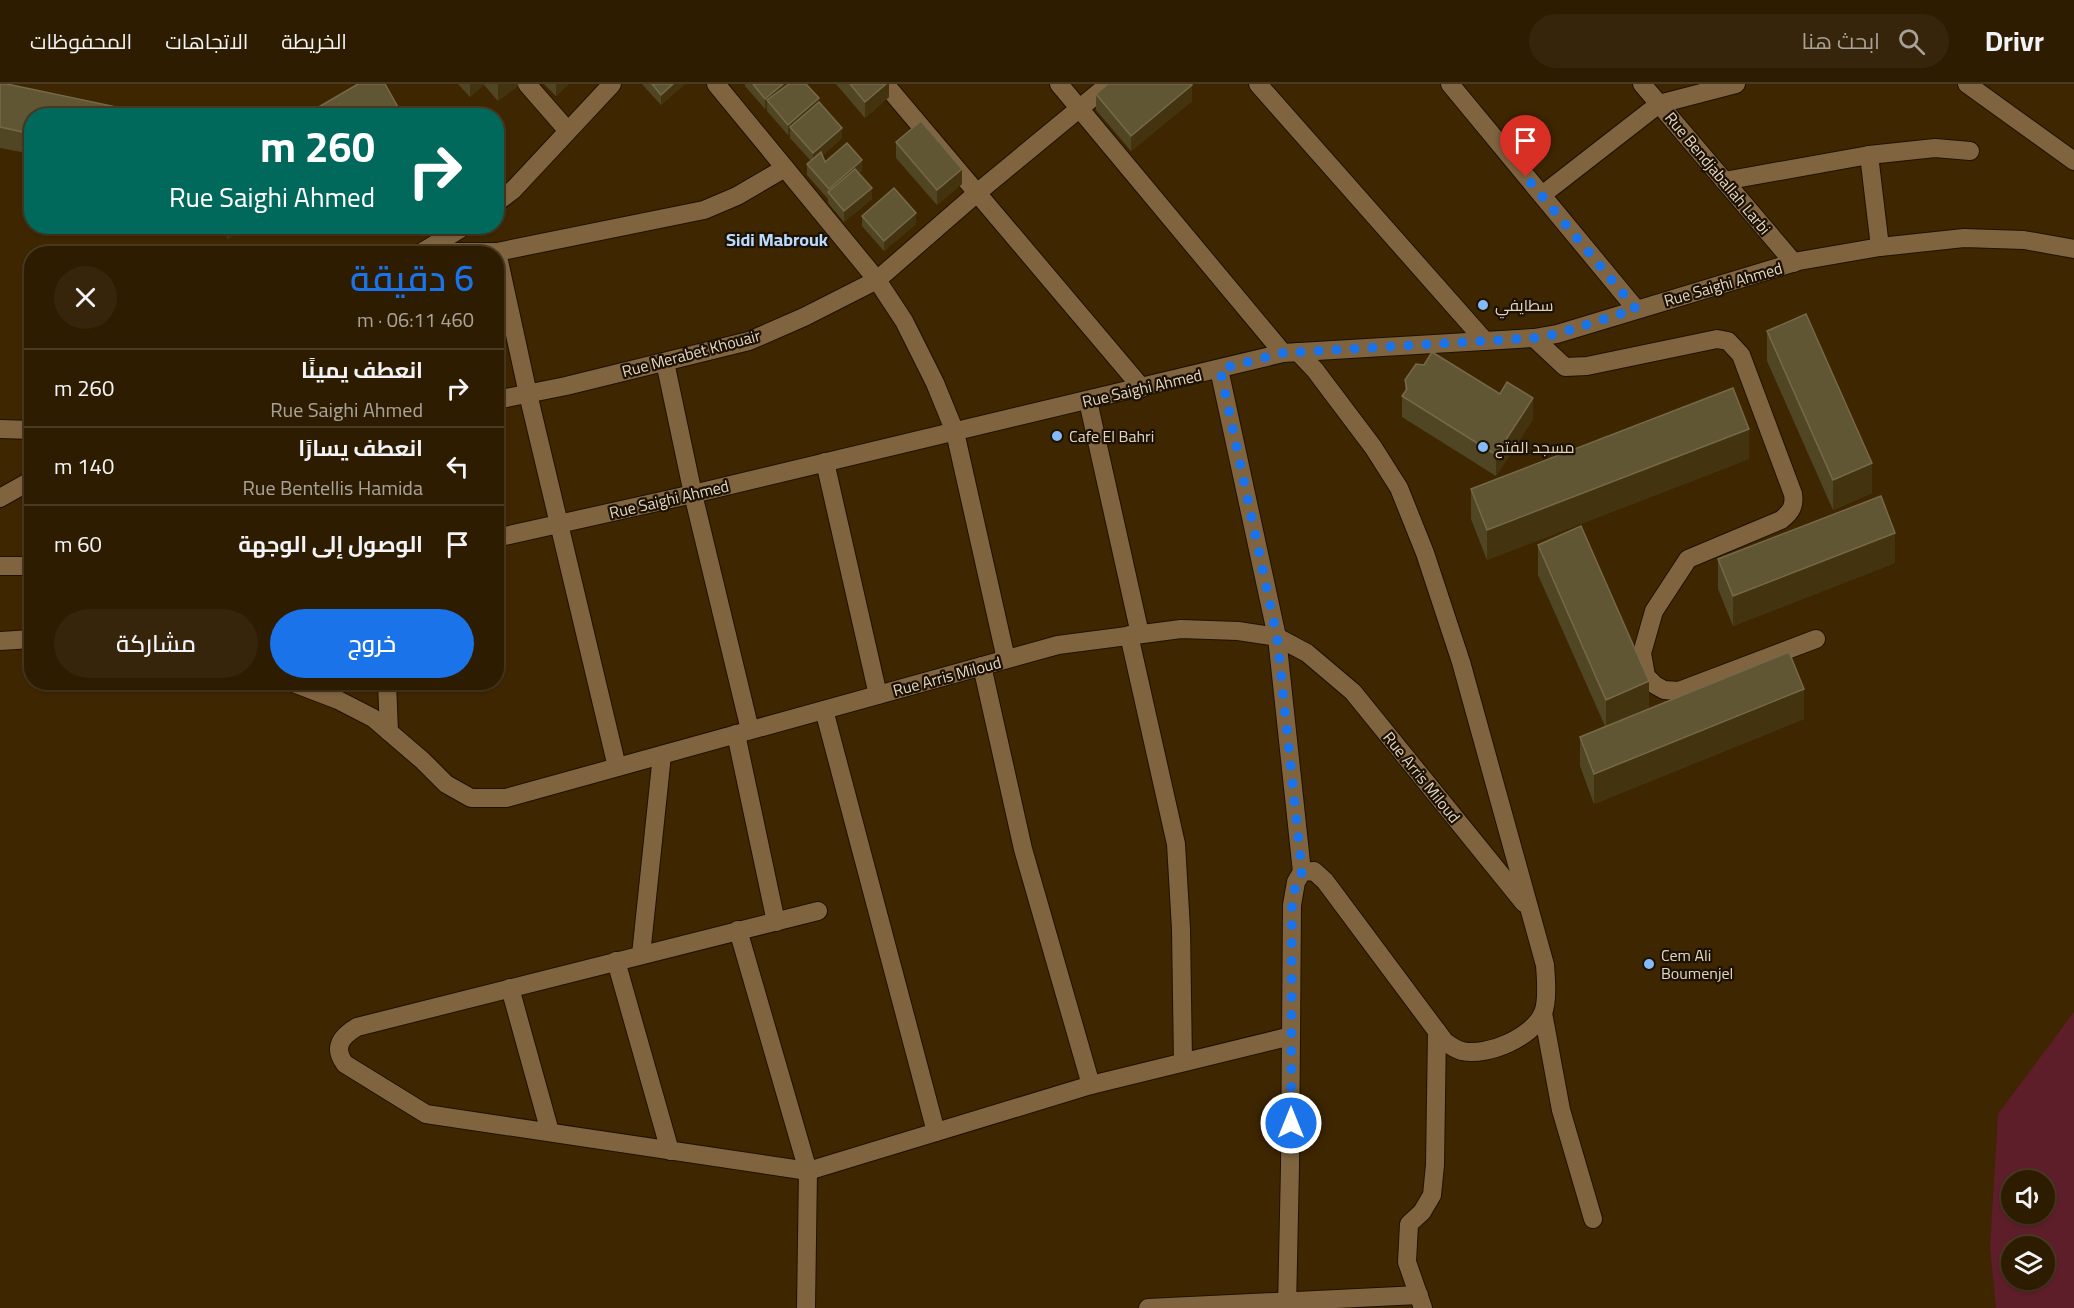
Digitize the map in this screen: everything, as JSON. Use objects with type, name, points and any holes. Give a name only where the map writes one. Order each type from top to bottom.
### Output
[{"type":"street","points":[[527,84],[568,131]]},
{"type":"street","points":[[504,197],[612,84]]},
{"type":"street","points":[[716,84],[877,280],[904,321],[935,383],[955,432],[1006,660]]},
{"type":"street","points":[[885,84],[1142,388]]},
{"type":"street","points":[[1059,84],[1291,353],[1315,370],[1373,447],[1399,488],[1425,553],[1461,662],[1545,966],[1547,985],[1543,1013],[1561,1110],[1593,1219]]},
{"type":"street","name":"Rue Merabet Khouair","points":[[504,398],[665,362],[749,340],[877,280],[977,193],[1109,84]]},
{"type":"street","points":[[1258,84],[1485,341]]},
{"type":"street","points":[[1450,84],[1636,309]]},
{"type":"street","name":"Rue Bendjaballah Larbi","points":[[1642,84],[1794,263]]},
{"type":"street","points":[[1542,195],[1659,104],[1736,84]]},
{"type":"street","points":[[1967,84],[2074,161]]},
{"type":"street","points":[[1724,181],[1869,155],[1935,148],[1970,152]]},
{"type":"street","points":[[1869,155],[1880,247]]},
{"type":"street","points":[[504,250],[704,210],[737,196],[785,168]]},
{"type":"street","points":[[432,246],[452,234]]},
{"type":"street","name":"Rue Saighi Ahmed","points":[[504,536],[1291,353],[1534,338],[1557,334],[1794,263],[1880,247],[1964,238],[2024,240],[2074,249]]},
{"type":"street","points":[[504,288],[617,767]]},
{"type":"street","points":[[1534,338],[1565,367],[1587,366],[1717,339],[1728,341],[1741,356],[1790,484],[1794,503],[1789,513],[1781,520],[1688,559],[1654,611],[1642,653],[1646,676],[1654,686],[1664,690],[1679,691],[1816,639]]},
{"type":"street","points":[[665,362],[743,732],[776,922]]},
{"type":"street","points":[[1220,369],[1277,637],[1302,872],[1296,882],[1292,905],[1287,1305]]},
{"type":"street","points":[[1733,396],[1753,389]]},
{"type":"street","points":[[1088,401],[1176,844],[1181,929],[1183,1062]]},
{"type":"street","points":[[0,429],[24,430]]},
{"type":"street","points":[[825,462],[878,695]]},
{"type":"street","points":[[0,498],[24,484]]},
{"type":"street","points":[[0,566],[24,566]]},
{"type":"street","name":"Rue Arris Miloud","points":[[312,690],[373,718],[446,784],[471,798],[506,798],[1058,645],[1182,628],[1238,631],[1277,637],[1307,653],[1353,692],[1529,909]]},
{"type":"street","points":[[0,641],[24,640]]},
{"type":"street","points":[[982,666],[1023,849],[1091,1085]]},
{"type":"street","points":[[387,690],[389,732]]},
{"type":"street","points":[[824,710],[936,1132]]},
{"type":"street","points":[[641,955],[662,754]]},
{"type":"street","points":[[1302,872],[1314,871],[1326,881],[1445,1042],[1461,1051],[1482,1051],[1501,1047],[1518,1039],[1543,1013]]},
{"type":"street","points":[[818,911],[357,1027],[342,1040],[338,1048],[339,1056],[345,1064],[426,1114],[808,1171],[1091,1085],[1291,1036]]},
{"type":"street","points":[[738,930],[808,1171],[806,1308]]},
{"type":"street","points":[[616,961],[670,1150]]},
{"type":"street","points":[[510,988],[550,1132]]},
{"type":"street","points":[[1148,1308],[1421,1302],[1407,1262],[1409,1224],[1422,1212],[1432,1195],[1435,1165],[1437,1031]]},
{"type":"shaded area","points":[[2074,1012],[2074,1308],[1996,1308],[1990,1248],[1998,1114]]},
{"type":"building","points":[[0,84],[121,108],[24,108],[24,132],[0,127]]},
{"type":"building","points":[[358,84],[385,84],[398,108],[317,108]]},
{"type":"building","points":[[652,84],[673,84],[661,95]]},
{"type":"building","points":[[753,84],[783,84],[765,99]]},
{"type":"building","points":[[789,84],[806,84],[819,98],[788,125],[767,100]]},
{"type":"building","points":[[850,84],[886,84],[865,102]]},
{"type":"building","points":[[1108,84],[1192,85],[1131,136],[1096,94]]},
{"type":"building","points":[[819,102],[842,128],[813,153],[790,127]]},
{"type":"building","points":[[921,121],[962,169],[937,190],[896,142]]},
{"type":"building","points":[[847,143],[862,160],[829,189],[807,164],[821,152],[825,162]]},
{"type":"building","points":[[855,169],[872,188],[844,211],[828,192]]},
{"type":"building","points":[[894,188],[916,213],[884,241],[862,216]]},
{"type":"building","points":[[1806,314],[1872,463],[1833,480],[1767,331]]},
{"type":"building","name":"مسجد الفتح","points":[[1432,352],[1500,394],[1507,382],[1533,398],[1496,455],[1402,396],[1407,389],[1405,380],[1416,364],[1424,365]]},
{"type":"building","points":[[1733,388],[1749,429],[1487,530],[1471,489]]},
{"type":"building","points":[[1881,496],[1895,533],[1733,596],[1718,559]]},
{"type":"building","points":[[1581,526],[1649,681],[1606,700],[1538,545]]},
{"type":"building","points":[[1789,652],[1804,689],[1594,774],[1580,737]]},
{"type":"place","name":"سطايفي","points":[[1483,305]]},
{"type":"place","name":"Cafe El Bahri","points":[[1057,436]]},
{"type":"place","name":"مسجد الفتح","points":[[1483,447]]},
{"type":"place","name":"Cem Ali Boumenjel","points":[[1649,964]]},
{"type":"district","name":"Sidi Mabrouk","points":[[777,240]]},
{"type":"route","points":[[1291,1123],[1292,905],[1296,882],[1302,872],[1277,637],[1220,369],[1283,353],[1534,338],[1557,334],[1636,309],[1526,177]]}]
